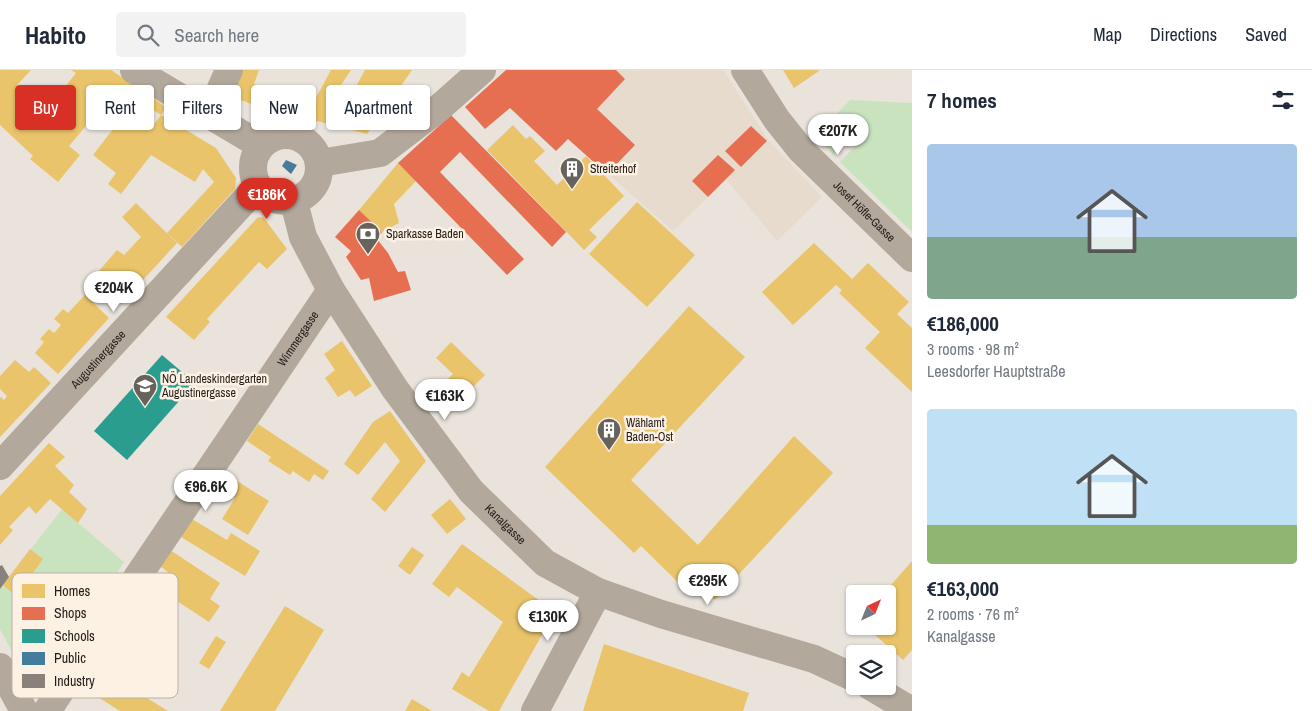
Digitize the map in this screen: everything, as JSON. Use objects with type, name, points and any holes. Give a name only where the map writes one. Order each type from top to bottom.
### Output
[{"type":"street","points":[[134,70],[164,88]]},
{"type":"street","points":[[222,85],[229,70]]},
{"type":"street","points":[[320,163],[380,153],[439,108],[482,70]]},
{"type":"street","name":"Josef Höfle-Gasse","points":[[745,70],[777,120],[801,150],[912,258]]},
{"type":"street","points":[[233,130],[260,146]]},
{"type":"street","points":[[289,134],[311,144],[320,163],[320,176],[312,191],[294,202],[275,200],[257,187],[252,165],[260,146],[272,137],[289,134]]},
{"type":"street","name":"Augustinergasse","points":[[0,466],[257,187]]},
{"type":"street","name":"Kanalgasse","points":[[294,202],[304,237],[331,290],[395,389],[472,491],[545,563],[598,592],[661,614],[814,659],[846,674]]},
{"type":"street","name":"Wimmergasse","points":[[140,573],[331,290]]},
{"type":"street","points":[[535,711],[598,592]]},
{"type":"street","points":[[0,667],[12,689]]},
{"type":"street","points":[[886,695],[912,710]]},
{"type":"street","points":[[17,698],[24,711]]},
{"type":"street","name":"Wimmergasse","points":[[47,711],[56,698]]},
{"type":"shaded area","points":[[506,70],[723,70],[769,141],[822,197],[777,241],[726,179],[673,231],[521,97]]},
{"type":"green space","points":[[850,100],[912,103],[912,232],[840,162],[860,141],[840,123],[826,138],[838,149],[833,155],[815,136]]},
{"type":"green space","points":[[62,509],[124,562],[117,573],[12,573]]},
{"type":"green space","points":[[12,574],[12,652],[0,629],[0,589]]},
{"type":"building: Homes","points":[[0,70],[31,70],[15,85],[15,130],[76,130],[76,85],[67,85],[76,73],[71,70],[111,70],[133,85],[86,85],[86,126],[69,146],[80,155],[58,182],[30,159],[33,156],[0,125]]},
{"type":"building: Homes","points":[[240,70],[259,70],[254,84],[256,85],[251,85],[251,104],[241,100],[241,85],[234,85]]},
{"type":"building: Homes","points":[[331,70],[351,70],[341,85],[326,85],[326,123],[316,121],[316,98]]},
{"type":"building: Homes","points":[[365,70],[412,70],[402,85],[357,85]]},
{"type":"building: Homes","points":[[783,70],[818,70],[819,71],[794,88]]},
{"type":"building: Homes","points":[[154,99],[164,106],[161,115],[154,111]]},
{"type":"building: Homes","points":[[161,115],[164,117],[164,130],[186,130],[216,148],[236,178],[235,189],[182,247],[167,233],[214,182],[203,169],[195,182],[151,155],[121,194],[108,184],[116,173],[93,155],[112,130],[154,130],[154,124]]},
{"type":"building: Homes","points":[[840,123],[852,134],[838,149],[826,138]]},
{"type":"building: Homes","name":"Streiterhof","points":[[513,125],[526,139],[530,136],[545,151],[534,161],[557,185],[586,156],[624,196],[589,230],[597,237],[584,250],[487,150]]},
{"type":"building: Homes","points":[[352,130],[370,130],[367,134]]},
{"type":"building: Homes","points":[[398,163],[416,181],[394,204],[399,223],[382,232],[359,210]]},
{"type":"building: Homes","points":[[637,202],[695,255],[647,307],[589,254]]},
{"type":"building: Homes","points":[[136,203],[177,243],[121,304],[93,278],[117,250],[124,255],[141,237],[122,217]]},
{"type":"building: Homes","points":[[258,217],[264,218],[287,249],[267,269],[259,262],[207,319],[210,322],[194,340],[166,317]]},
{"type":"building: Homes","points":[[814,243],[852,279],[868,263],[909,302],[897,314],[912,328],[912,392],[865,348],[880,332],[839,293],[842,290],[836,285],[793,325],[762,292]]},
{"type":"building: Homes","points":[[85,295],[109,318],[58,374],[35,353],[44,342],[40,339],[49,329],[54,333],[61,325],[54,319],[63,309],[68,313]]},
{"type":"building: Homes","name":"Wählamt Baden-Ost","points":[[689,306],[745,357],[631,480],[698,545],[794,436],[833,473],[715,600],[700,586],[691,595],[641,546],[634,553],[545,467]]},
{"type":"building: Homes","points":[[342,341],[372,386],[355,397],[350,390],[338,397],[325,378],[335,370],[324,354]]},
{"type":"building: Homes","points":[[451,342],[485,375],[451,409],[434,393],[453,374],[436,358]]},
{"type":"building: Homes","points":[[15,360],[29,372],[34,367],[51,383],[0,437],[0,398],[4,400],[7,396],[0,389],[0,376]]},
{"type":"building: Homes","points":[[390,411],[426,461],[385,512],[371,499],[400,461],[385,442],[358,475],[344,464],[373,422]]},
{"type":"building: Homes","points":[[258,424],[329,471],[323,480],[314,474],[309,482],[293,471],[290,475],[268,461],[271,457],[247,441]]},
{"type":"building: Homes","points":[[49,443],[65,457],[55,466],[74,485],[69,492],[87,509],[78,523],[50,499],[36,514],[29,506],[9,527],[13,530],[0,545],[0,496]]},
{"type":"building: Homes","points":[[221,471],[269,501],[248,535],[222,519],[235,498],[213,484]]},
{"type":"building: Homes","points":[[450,499],[466,519],[447,534],[431,515]]},
{"type":"building: Homes","points":[[187,516],[227,540],[231,533],[260,551],[245,576],[176,534]]},
{"type":"building: Homes","points":[[462,544],[555,612],[499,711],[489,711],[452,689],[462,672],[469,677],[503,622],[457,587],[449,597],[432,584]]},
{"type":"building: Homes","points":[[412,547],[424,555],[410,575],[398,566]]},
{"type":"building: Homes","points":[[167,548],[220,583],[210,599],[220,606],[209,622],[178,602],[178,573],[167,573],[157,564]]},
{"type":"building: Homes","points":[[30,549],[43,559],[33,573],[12,573]]},
{"type":"building: Homes","points":[[912,561],[912,650],[903,660],[896,654],[896,645],[886,645],[875,635],[896,635],[896,585],[891,585]]},
{"type":"building: Homes","points":[[12,573],[12,593],[3,585]]},
{"type":"building: Homes","points":[[285,606],[324,630],[275,711],[220,711]]},
{"type":"building: Homes","points":[[216,636],[226,642],[209,669],[199,663]]},
{"type":"building: Homes","points":[[604,644],[749,693],[743,711],[583,711]]},
{"type":"building: Homes","points":[[100,698],[147,698],[168,711],[120,711]]},
{"type":"building: Homes","points":[[412,699],[432,711],[405,711]]},
{"type":"building: Shops","points":[[506,70],[616,70],[625,79],[597,109],[635,145],[607,174],[568,139],[556,151],[510,108],[485,129],[465,107]]},
{"type":"building: Shops","points":[[451,115],[566,232],[552,247],[460,152],[440,172],[524,259],[507,275],[398,163]]},
{"type":"building: Shops","points":[[751,126],[767,141],[741,167],[725,151]]},
{"type":"building: Shops","points":[[718,155],[735,170],[708,197],[692,181]]},
{"type":"building: Shops","name":"Sparkasse Baden","points":[[359,210],[382,232],[377,239],[388,253],[398,272],[405,271],[411,290],[374,301],[369,278],[361,280],[346,257],[351,251],[335,237]]},
{"type":"building: Schools","name":"NÖ Landeskindergarten Augustinergasse","points":[[162,355],[195,383],[127,460],[94,431]]},
{"type":"building: Public","points":[[286,160],[297,165],[291,174],[282,166]]},
{"type":"building: Industry","points":[[2,565],[9,577],[0,589],[0,566]]},
{"type":"place","name":"Streiterhof","points":[[572,190]]},
{"type":"place","name":"Sparkasse Baden","points":[[368,255]]},
{"type":"place","name":"NÖ Landeskindergarten Augustinergasse","points":[[145,407]]},
{"type":"place","name":"Wählamt Baden-Ost","points":[[609,451]]}]
